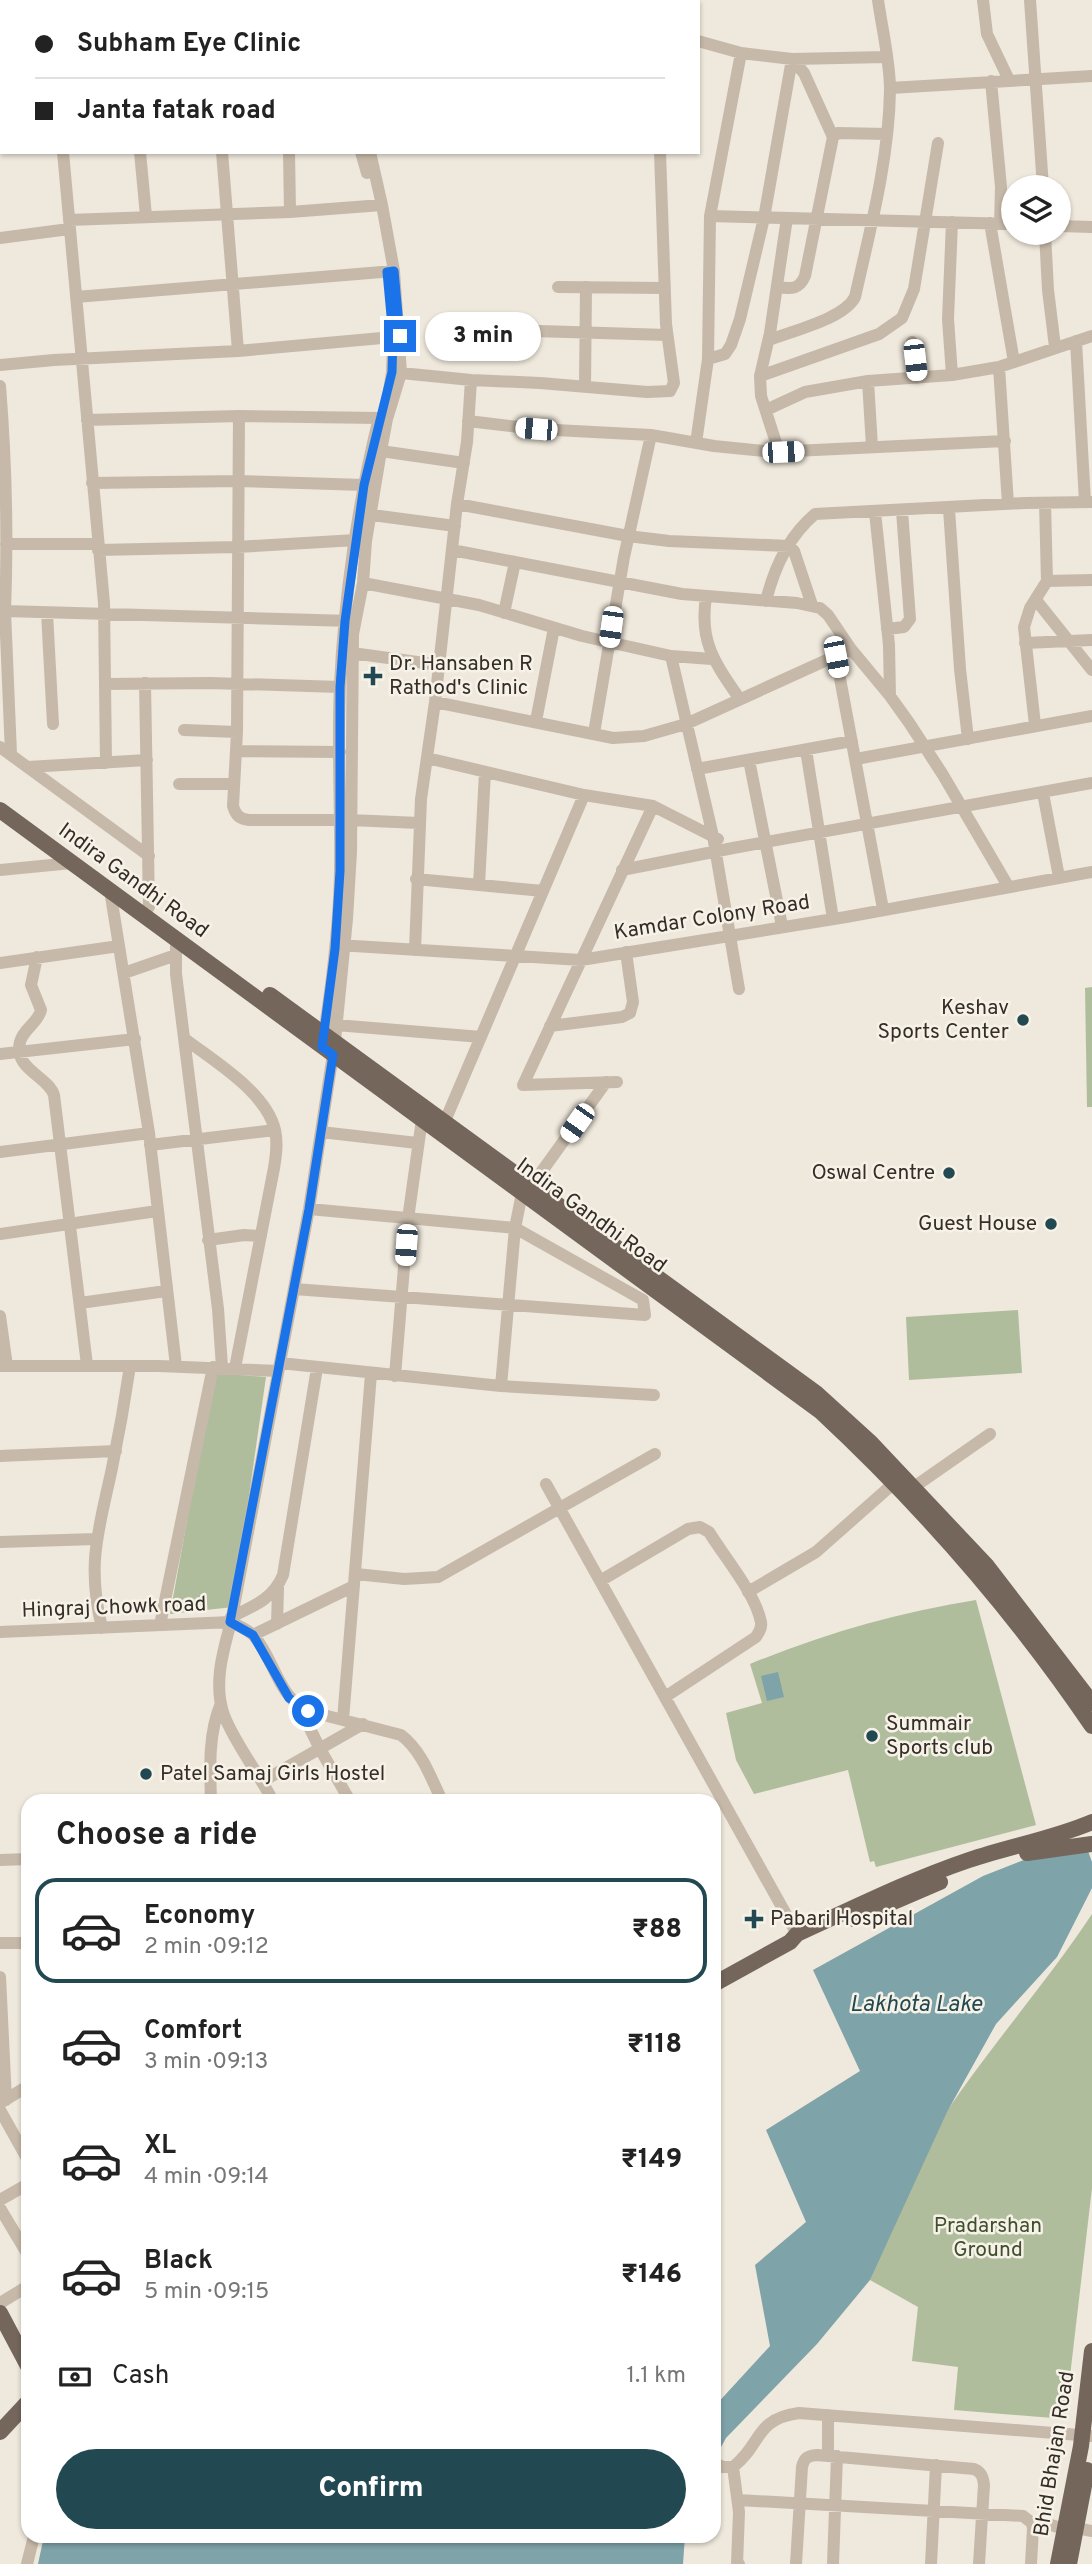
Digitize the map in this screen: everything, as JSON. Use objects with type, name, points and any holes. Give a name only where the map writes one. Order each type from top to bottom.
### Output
[{"type":"main road","name":"Indira Gandhi Road","points":[[0,797],[176,940],[330,1040],[445,1121],[527,1189],[820,1411],[894,1483],[1000,1600],[1092,1726]]},
{"type":"main road","name":"Indira Gandhi Road","points":[[0,810],[75,858]]},
{"type":"main road","name":"Indira Gandhi Road","points":[[109,883],[149,907],[176,940]]},
{"type":"main road","name":"Indira Gandhi Road","points":[[330,1040],[422,1119],[527,1189],[816,1393],[871,1443],[987,1566],[1092,1703]]},
{"type":"main road","points":[[721,1980],[794,1938],[891,1890],[970,1860],[1067,1833],[1092,1822]]},
{"type":"main road","points":[[794,1938],[801,1942],[968,1871],[1035,1851],[1092,1844]]},
{"type":"main road","points":[[0,2313],[21,2353]]},
{"type":"main road","name":"Bhid Bhajan Road","points":[[1069,2564],[1078,2529],[1089,2438],[1092,2351]]},
{"type":"main road","points":[[0,2415],[21,2398]]},
{"type":"main road","points":[[0,2432],[21,2410]]},
{"type":"main road","name":"Bhid Bhajan Road","points":[[1058,2564],[1078,2529]]},
{"type":"street","points":[[769,340],[841,312],[852,303],[873,220],[887,134],[890,88],[878,0]]},
{"type":"street","points":[[983,0],[986,34],[1009,80]]},
{"type":"street","points":[[1030,0],[1042,175]]},
{"type":"street","points":[[700,42],[741,53],[792,59],[886,57]]},
{"type":"street","points":[[696,443],[708,359],[710,216],[741,53]]},
{"type":"street","points":[[777,287],[796,288],[802,284],[805,276],[833,137],[804,73],[792,59]]},
{"type":"street","points":[[708,359],[725,354],[731,345],[764,218],[792,59]]},
{"type":"street","points":[[890,88],[1092,76]]},
{"type":"street","points":[[990,81],[1001,187]]},
{"type":"street","points":[[833,137],[838,133],[887,134]]},
{"type":"street","points":[[760,376],[878,334],[895,324],[908,307],[914,289],[938,143]]},
{"type":"street","points":[[63,154],[105,615],[106,763]]},
{"type":"street","points":[[140,154],[146,216]]},
{"type":"street","points":[[222,154],[238,351]]},
{"type":"street","points":[[289,154],[290,212]]},
{"type":"street","points":[[362,154],[379,205]]},
{"type":"street","points":[[345,820],[347,652],[356,540],[364,485],[401,373],[390,271],[370,154]]},
{"type":"street","points":[[401,373],[647,392],[670,391],[674,383],[667,335],[660,154]]},
{"type":"street","points":[[0,238],[69,224],[146,216],[290,212],[379,205]]},
{"type":"street","points":[[710,216],[1001,224]]},
{"type":"street","points":[[779,452],[761,396],[760,376],[769,340],[787,218]]},
{"type":"street","points":[[952,222],[948,319],[952,375]]},
{"type":"street","points":[[1071,226],[1092,227]]},
{"type":"street","points":[[1003,245],[1014,362]]},
{"type":"street","points":[[1046,245],[1055,348]]},
{"type":"street","points":[[76,297],[390,271]]},
{"type":"street","points":[[350,621],[363,583],[366,541],[372,515],[379,418],[390,387],[393,337],[390,271]]},
{"type":"street","points":[[558,287],[665,288]]},
{"type":"street","points":[[585,386],[586,287]]},
{"type":"street","points":[[504,330],[667,335]]},
{"type":"street","points":[[766,410],[805,392],[868,381],[952,375],[999,367],[1092,336]]},
{"type":"street","points":[[0,365],[238,351],[393,337]]},
{"type":"street","points":[[766,601],[772,575],[805,523],[815,514],[1088,502],[1076,341]]},
{"type":"street","points":[[912,342],[917,378]]},
{"type":"street","points":[[999,367],[1008,504]]},
{"type":"street","points":[[415,950],[419,823],[464,463],[471,380]]},
{"type":"street","points":[[868,381],[872,447]]},
{"type":"street","points":[[0,386],[6,465],[3,611],[5,751],[149,856]]},
{"type":"street","points":[[87,420],[239,416],[379,418]]},
{"type":"street","points":[[239,416],[235,814],[242,819],[419,823]]},
{"type":"street","points":[[468,421],[536,429],[651,435],[779,452],[1004,441]]},
{"type":"street","points":[[594,733],[628,536],[651,435]]},
{"type":"street","points":[[376,451],[464,463]]},
{"type":"street","points":[[92,483],[238,481],[364,485]]},
{"type":"street","points":[[457,503],[628,536],[669,541],[789,546],[794,551],[812,605]]},
{"type":"street","points":[[1035,725],[1025,643],[1026,616],[1047,581],[1045,503]]},
{"type":"street","points":[[949,509],[960,669],[968,739]]},
{"type":"street","points":[[887,629],[904,627],[910,620],[902,511]]},
{"type":"street","points":[[876,512],[890,696]]},
{"type":"street","points":[[372,515],[455,526]]},
{"type":"street","points":[[6,544],[237,547],[356,540]]},
{"type":"street","points":[[452,550],[706,597],[812,605],[828,615],[851,649],[890,696],[963,808],[1008,886]]},
{"type":"street","points":[[504,613],[515,562]]},
{"type":"street","points":[[1047,581],[1092,580]]},
{"type":"street","points":[[363,583],[447,599],[671,656],[712,659]]},
{"type":"street","points":[[706,597],[703,624],[712,659],[739,698]]},
{"type":"street","points":[[1036,600],[1092,670]]},
{"type":"street","points":[[3,611],[350,621]]},
{"type":"street","points":[[47,613],[53,724]]},
{"type":"street","points":[[536,721],[554,628]]},
{"type":"street","points":[[1025,643],[1092,640]]},
{"type":"street","points":[[435,702],[613,738],[644,736],[686,724],[851,649]]},
{"type":"street","points":[[347,652],[439,665]]},
{"type":"street","points":[[270,1794],[224,1716],[221,1703],[221,1660],[294,1289],[321,1132],[351,852],[345,820],[340,752],[340,687],[347,652]]},
{"type":"street","points":[[671,656],[713,836],[739,989]]},
{"type":"street","points":[[836,657],[883,909]]},
{"type":"street","points":[[145,683],[149,907]]},
{"type":"street","points":[[106,684],[340,687]]},
{"type":"street","points":[[856,759],[1092,716]]},
{"type":"street","points":[[184,730],[237,732]]},
{"type":"street","points":[[697,769],[852,741]]},
{"type":"street","points":[[806,750],[833,919]]},
{"type":"street","points":[[236,751],[340,752]]},
{"type":"street","points":[[427,758],[584,795],[653,806],[733,848]]},
{"type":"street","points":[[28,767],[147,760]]},
{"type":"street","points":[[749,760],[782,926]]},
{"type":"street","points":[[479,885],[485,772]]},
{"type":"street","points":[[622,870],[1092,783]]},
{"type":"street","points":[[180,784],[234,784]]},
{"type":"street","points":[[1043,793],[1059,877]]},
{"type":"street","points":[[445,1121],[584,795]]},
{"type":"street","points":[[501,1386],[515,1228],[527,1189],[611,1082],[523,1085],[653,806]]},
{"type":"street","points":[[0,870],[75,858]]},
{"type":"street","name":"Kamdar Colony Road","points":[[340,945],[581,960],[932,902],[1092,872]]},
{"type":"street","points":[[416,879],[543,891]]},
{"type":"street","points":[[109,883],[150,1139],[176,1366]]},
{"type":"street","points":[[124,973],[176,940],[223,1367]]},
{"type":"street","points":[[0,963],[119,946]]},
{"type":"street","points":[[550,1026],[622,1017],[630,1013],[633,1002],[626,952]]},
{"type":"street","points":[[37,957],[31,985],[41,1010],[36,1021],[20,1040],[20,1052],[32,1073],[52,1089],[87,1365]]},
{"type":"street","points":[[330,1040],[481,1037]]},
{"type":"street","points":[[0,1055],[135,1039]]},
{"type":"street","points":[[160,1625],[223,1367],[261,1236],[276,1151],[275,1130],[270,1115],[254,1093],[185,1039]]},
{"type":"street","points":[[395,1376],[408,1219],[422,1119]]},
{"type":"street","points":[[0,1152],[60,1143],[198,1140],[275,1130]]},
{"type":"street","points":[[321,1132],[417,1143]]},
{"type":"street","points":[[294,1289],[645,1315],[643,1300],[515,1228],[309,1209]]},
{"type":"street","points":[[0,1234],[70,1226],[157,1211]]},
{"type":"street","points":[[208,1240],[244,1235],[261,1236]]},
{"type":"street","points":[[80,1303],[166,1292]]},
{"type":"street","points":[[0,1316],[3,1366],[317,1368],[501,1386],[654,1395]]},
{"type":"street","points":[[102,1628],[95,1600],[93,1576],[96,1539],[116,1451],[130,1366]]},
{"type":"street","points":[[277,1624],[278,1588],[283,1575],[317,1368]]},
{"type":"street","points":[[342,1720],[371,1374]]},
{"type":"street","points":[[914,1487],[990,1434]]},
{"type":"street","points":[[0,1456],[116,1451]]},
{"type":"street","points":[[253,1635],[355,1580],[438,1577],[655,1454]]},
{"type":"street","points":[[748,1592],[816,1552],[894,1483]]},
{"type":"street","points":[[546,1484],[718,1794]]},
{"type":"street","points":[[600,1581],[688,1530],[700,1527],[709,1532],[748,1592],[761,1622],[761,1630],[756,1637],[665,1697]]},
{"type":"street","points":[[0,1542],[96,1539]]},
{"type":"street","points":[[231,1620],[259,1604],[278,1588]]},
{"type":"street","points":[[231,1620],[253,1635],[289,1698],[299,1706],[401,1735],[411,1742],[438,1794]]},
{"type":"street","name":"Hingraj Chowk road","points":[[0,1632],[231,1620]]},
{"type":"street","points":[[211,1794],[213,1732],[221,1703]]},
{"type":"street","points":[[299,1706],[346,1794]]},
{"type":"street","points":[[263,1781],[363,1724]]},
{"type":"street","points":[[721,1800],[794,1938]]},
{"type":"street","points":[[0,1860],[21,1859]]},
{"type":"street","points":[[0,1942],[21,1943]]},
{"type":"street","points":[[0,1977],[2,2104],[21,2145]]},
{"type":"street","points":[[2,2104],[21,2091]]},
{"type":"street","points":[[0,2200],[21,2187]]},
{"type":"street","points":[[0,2208],[21,2243]]},
{"type":"street","points":[[0,2303],[21,2290]]},
{"type":"street","points":[[739,2564],[738,2500],[723,2466],[777,2417],[799,2413],[1089,2438]]},
{"type":"street","points":[[828,2415],[833,2456],[833,2564]]},
{"type":"street","points":[[796,2564],[804,2460],[809,2455],[936,2465],[980,2472],[984,2478],[979,2564]]},
{"type":"street","points":[[931,2564],[936,2465]]},
{"type":"street","points":[[738,2500],[1023,2516],[1032,2523],[1078,2529]]},
{"type":"street","points":[[1031,2564],[1032,2523]]},
{"type":"street","points":[[27,2564],[32,2543]]},
{"type":"green space","points":[[1092,987],[1092,1107],[1087,1107],[1085,988]]},
{"type":"green space","points":[[1018,1310],[1022,1373],[909,1380],[906,1317]]},
{"type":"green space","points":[[214,1373],[266,1377],[233,1607],[170,1614]]},
{"type":"green space","name":"Summair Sports club","points":[[976,1600],[1036,1825],[876,1867],[874,1861],[870,1862],[848,1770],[754,1794],[736,1760],[726,1713],[762,1703],[750,1664],[862,1625]]},
{"type":"green space","name":"Pradarshan Ground","points":[[1092,1914],[1092,2188],[1065,2419],[954,2410],[958,2367],[912,2361],[918,2307],[870,2280],[903,2192],[935,2130]]},
{"type":"water","points":[[778,1672],[784,1697],[767,1701],[761,1676]]},
{"type":"water","name":"Lakhota Lake","points":[[1052,1849],[1088,1851],[1092,1862],[1092,1888],[1057,1957],[996,2024],[947,2112],[870,2280],[817,2344],[726,2438],[721,2447],[721,2399],[770,2346],[755,2265],[806,2222],[766,2130],[860,2071],[813,1970],[983,1876]]},
{"type":"water","points":[[42,2543],[684,2543],[683,2564],[38,2564]]},
{"type":"place","name":"Dr. Hansaben R Rathod's Clinic","points":[[373,676]]},
{"type":"place","name":"Keshav Sports Center","points":[[1023,1020]]},
{"type":"place","name":"Oswal Centre","points":[[949,1173]]},
{"type":"place","name":"Guest House","points":[[1051,1224]]},
{"type":"place","name":"Summair Sports club","points":[[872,1736]]},
{"type":"place","name":"Patel Samaj Girls Hostel","points":[[146,1774]]},
{"type":"place","name":"Pabari Hospital","points":[[754,1919]]},
{"type":"route","points":[[308,1711],[289,1698],[253,1635],[230,1622],[309,1209],[333,1055],[322,1047],[335,949],[340,871],[340,687],[345,621],[364,485],[392,372],[393,337],[387,272],[394,271],[400,336]]}]
